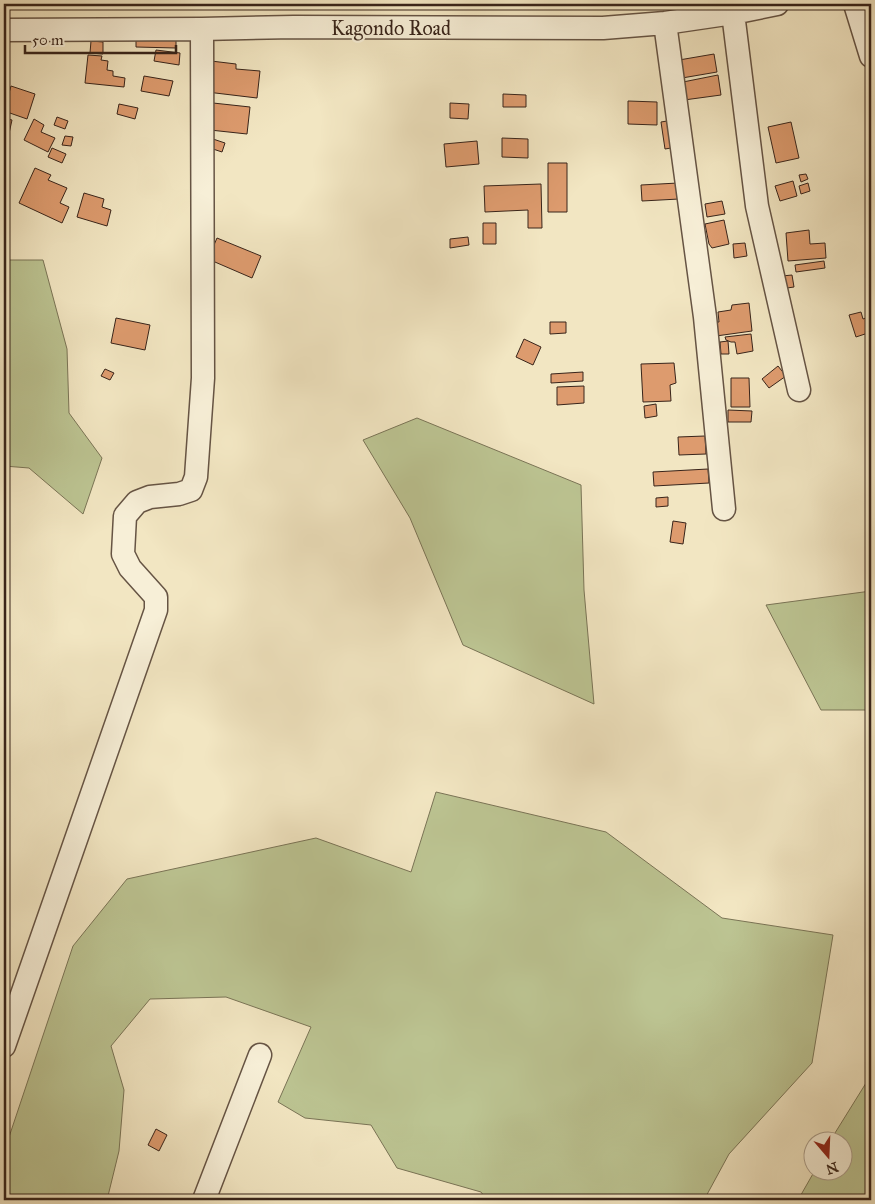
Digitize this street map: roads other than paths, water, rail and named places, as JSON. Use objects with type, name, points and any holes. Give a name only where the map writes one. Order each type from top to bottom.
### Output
[{"type":"street","name":"Kagondo Road","points":[[4,30],[294,27],[603,28],[665,23],[777,4]]},
{"type":"street","points":[[855,4],[871,56]]},
{"type":"street","points":[[732,13],[757,206],[799,390]]},
{"type":"street","points":[[665,23],[705,317],[724,509]]},
{"type":"street","points":[[4,1046],[156,610],[156,597],[130,568],[123,554],[125,516],[138,502],[150,497],[179,494],[191,490],[196,477],[203,378],[202,29]]},
{"type":"street","points":[[204,1200],[260,1055]]}]
